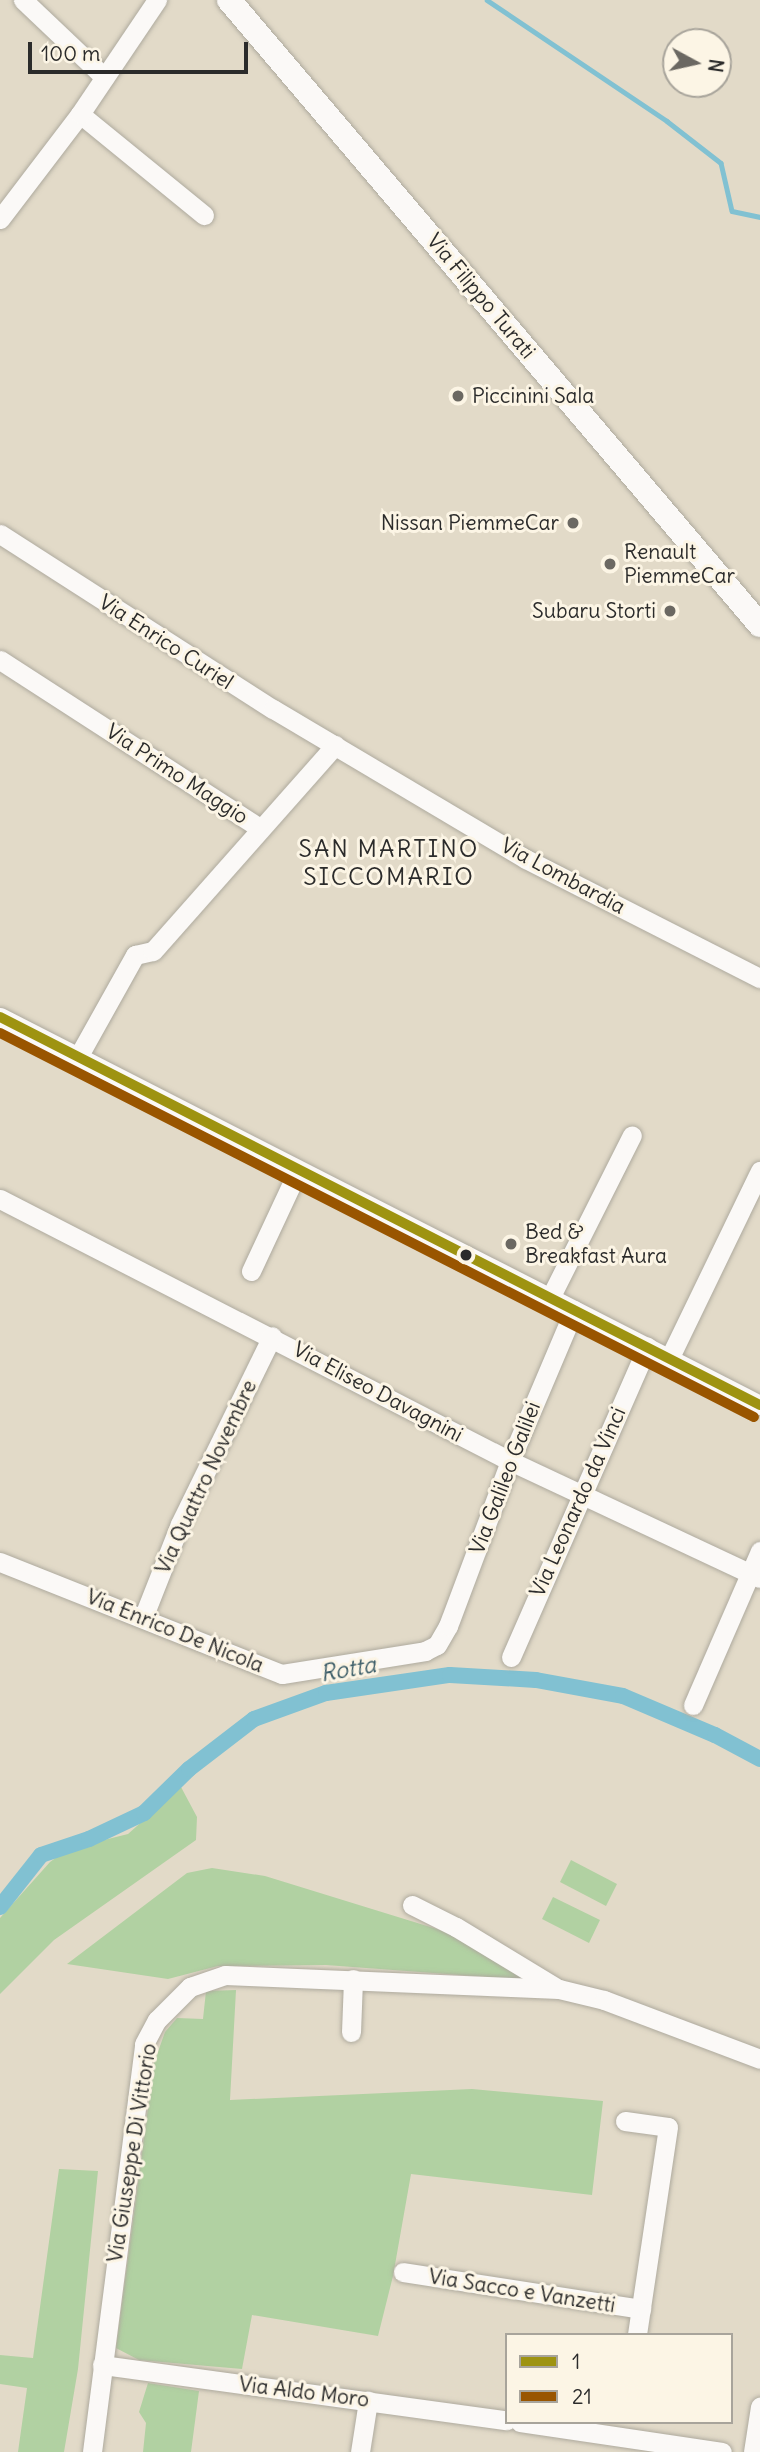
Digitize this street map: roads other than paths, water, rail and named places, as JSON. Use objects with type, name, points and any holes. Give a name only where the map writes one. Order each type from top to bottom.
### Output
[{"type":"main road","name":"Via Filippo Turati","points":[[229,0],[760,625]]},
{"type":"main road","name":"Via Filippo Turati","points":[[250,0],[760,603]]},
{"type":"street","points":[[23,0],[104,77]]},
{"type":"street","points":[[0,219],[80,114],[158,0]]},
{"type":"street","points":[[80,114],[204,215]]},
{"type":"street","name":"Via Enrico Curiel","points":[[0,534],[163,640],[335,745]]},
{"type":"street","name":"Via Primo Maggio","points":[[0,660],[260,828],[335,745]]},
{"type":"street","name":"Via Lombardia","points":[[335,745],[526,859],[760,977]]},
{"type":"street","points":[[78,1057],[135,955],[153,951],[260,828]]},
{"type":"street","points":[[0,1017],[760,1405]]},
{"type":"street","points":[[550,1298],[632,1135]]},
{"type":"street","points":[[251,1271],[298,1170]]},
{"type":"street","points":[[669,1359],[760,1171]]},
{"type":"street","name":"Via Eliseo Davagnini","points":[[0,1199],[272,1336],[510,1461],[755,1576]]},
{"type":"street","name":"Via Galileo Galilei","points":[[437,1645],[448,1626],[510,1461],[574,1310]]},
{"type":"street","name":"Via Quattro Novembre","points":[[142,1618],[180,1524],[272,1336]]},
{"type":"street","name":"Via Leonardo da Vinci","points":[[510,1657],[647,1347]]},
{"type":"street","points":[[693,1705],[755,1576],[760,1551]]},
{"type":"street","name":"Via Enrico De Nicola","points":[[0,1562],[282,1674],[361,1664],[425,1651],[437,1645]]},
{"type":"street","name":"Via Giuseppe Di Vittorio","points":[[412,1905],[456,1927],[559,1989]]},
{"type":"street","name":"Via Giuseppe Di Vittorio","points":[[92,2452],[144,2044],[157,2020],[190,1987],[225,1975],[559,1989],[616,2004],[760,2059]]},
{"type":"street","points":[[351,2032],[353,1979]]},
{"type":"street","points":[[625,2121],[668,2127],[637,2333]]},
{"type":"street","name":"Via Sacco e Vanzetti","points":[[403,2272],[641,2309]]},
{"type":"street","name":"Via Aldo Moro","points":[[102,2365],[504,2420]]},
{"type":"street","points":[[360,2452],[368,2401]]},
{"type":"street","points":[[753,2452],[760,2407]]},
{"type":"street","points":[[549,2424],[622,2429],[690,2450],[722,2452]]},
{"type":"waterway","points":[[487,0],[667,121],[721,163],[732,211],[760,217]]},
{"type":"waterway","name":"Rotta","points":[[0,1907],[41,1855],[89,1839],[144,1813],[189,1769],[254,1719],[326,1693],[450,1675],[536,1680],[623,1696],[715,1735],[760,1759]]},
{"type":"place","name":"Piccinini Sala","points":[[458,396]]},
{"type":"place","name":"Nissan PiemmeCar","points":[[573,523]]},
{"type":"place","name":"Renault PiemmeCar","points":[[610,564]]},
{"type":"place","name":"Subaru Storti","points":[[670,611]]},
{"type":"place","name":"Bed & Breakfast Aura","points":[[511,1244]]},
{"type":"district","name":"SAN MARTINO SICCOMARIO","points":[[389,863]]}]
